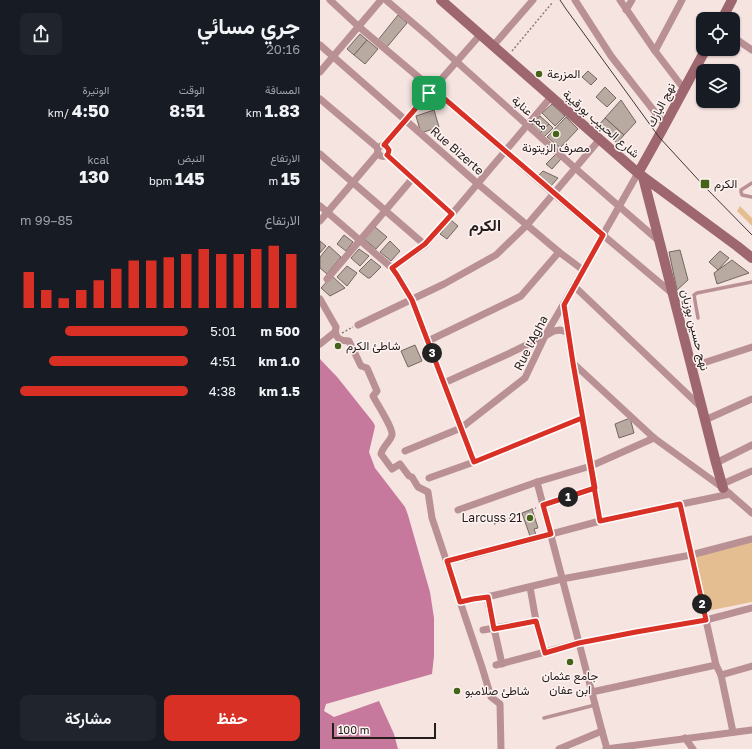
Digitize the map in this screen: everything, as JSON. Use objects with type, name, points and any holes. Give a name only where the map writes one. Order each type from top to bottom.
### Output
[{"type":"street","points":[[330,0],[434,96],[439,94]]},
{"type":"street","points":[[320,72],[381,0]]},
{"type":"street","name":"ممر عنابة","points":[[386,0],[659,241]]},
{"type":"street","name":"شارع الحبيب بورقيبة","points":[[441,0],[641,175],[752,258]]},
{"type":"street","points":[[493,46],[533,0]]},
{"type":"street","points":[[575,0],[611,56],[665,125]]},
{"type":"street","points":[[620,0],[655,51],[684,89]]},
{"type":"street","points":[[626,10],[632,0]]},
{"type":"street","points":[[655,51],[682,0]]},
{"type":"street","points":[[726,12],[732,0]]},
{"type":"street","points":[[320,221],[406,120],[432,84],[437,84],[480,35]]},
{"type":"street","points":[[740,42],[752,50]]},
{"type":"street","name":"Rue Bizerte","points":[[320,45],[478,184],[526,225],[583,270]]},
{"type":"street","name":"نهج البارك","points":[[641,175],[665,125],[702,56]]},
{"type":"street","points":[[437,84],[441,88],[439,94]]},
{"type":"street","points":[[439,94],[673,295]]},
{"type":"street","points":[[392,268],[425,244],[551,97]]},
{"type":"street","points":[[320,99],[380,149]]},
{"type":"street","points":[[358,325],[444,284],[496,255],[526,225],[600,139]]},
{"type":"street","points":[[380,149],[386,146],[389,150],[387,155],[452,214]]},
{"type":"street","points":[[320,154],[425,244]]},
{"type":"street","name":"Rue l'Agha","points":[[405,451],[461,428],[525,378],[544,336],[564,305],[620,206],[641,175]]},
{"type":"street","name":"نهج حسين بوزيان","points":[[641,175],[716,463],[727,488]]},
{"type":"street","points":[[327,279],[413,178]]},
{"type":"street","points":[[320,206],[392,268],[397,275],[412,300],[474,462]]},
{"type":"street","points":[[428,341],[521,296],[559,252]]},
{"type":"street","points":[[574,286],[702,408]]},
{"type":"street","points":[[320,299],[336,327],[336,334],[340,339],[349,341],[360,366],[367,368],[377,391],[373,396],[390,426],[392,434],[390,440],[382,449],[381,454],[392,469],[400,464],[409,476],[412,477],[418,487],[428,492],[432,518],[445,553],[491,697],[500,704],[500,749]]},
{"type":"street","points":[[564,305],[600,521]]},
{"type":"street","points":[[444,383],[502,357],[556,330],[568,332]]},
{"type":"street","points":[[320,344],[336,334]]},
{"type":"street","points":[[691,368],[752,347]]},
{"type":"street","points":[[573,363],[654,438],[727,488],[752,513]]},
{"type":"street","points":[[705,420],[752,399]]},
{"type":"street","points":[[429,478],[474,462],[582,418]]},
{"type":"street","points":[[458,510],[537,482],[591,466],[654,438]]},
{"type":"street","points":[[716,463],[752,445]]},
{"type":"street","points":[[465,556],[600,521],[680,504],[727,488],[752,470]]},
{"type":"street","points":[[537,482],[607,749],[752,730]]},
{"type":"street","points":[[680,504],[716,665],[721,675],[733,732]]},
{"type":"street","points":[[752,538],[691,554],[562,579],[488,597],[499,665],[579,643],[706,620],[752,608]]},
{"type":"street","points":[[530,587],[536,621],[545,653]]},
{"type":"street","points":[[483,630],[536,621]]},
{"type":"street","points":[[592,692],[716,665]]},
{"type":"street","points":[[721,675],[752,666]]},
{"type":"street","points":[[559,749],[602,732]]},
{"type":"street","points":[[685,738],[693,749]]},
{"type":"lane","points":[[752,183],[740,192],[742,195],[752,197]]},
{"type":"lane","points":[[698,318],[695,294],[752,282]]},
{"type":"lane","points":[[544,718],[595,705]]},
{"type":"path","points":[[506,58],[552,3]]},
{"type":"path","points":[[336,334],[358,325]]},
{"type":"path","points":[[494,524],[543,505],[595,488]]},
{"type":"path","points":[[460,602],[488,597]]},
{"type":"shaded area","points":[[740,206],[752,218],[752,226],[737,211]]},
{"type":"shaded area","points":[[320,359],[338,378],[375,426],[369,452],[375,468],[405,507],[430,592],[434,618],[434,656],[432,674],[326,704],[324,711],[334,717],[379,701],[394,734],[398,749],[320,749]]},
{"type":"shaded area","points":[[752,542],[752,602],[707,611],[695,554]]},
{"type":"building","points":[[398,15],[407,23],[387,47],[378,40]]},
{"type":"building","points":[[360,34],[367,40],[354,55],[347,49]]},
{"type":"building","points":[[367,40],[378,49],[365,64],[354,55]]},
{"type":"building","points":[[588,71],[597,79],[591,85],[582,77]]},
{"type":"building","points":[[605,87],[616,98],[607,107],[596,97]]},
{"type":"building","points":[[621,100],[636,122],[624,135],[605,118]]},
{"type":"building","points":[[552,104],[565,116],[555,126],[542,113]]},
{"type":"building","points":[[434,110],[439,127],[421,133],[416,116]]},
{"type":"building","points":[[540,116],[549,124],[540,133],[531,126]]},
{"type":"building","points":[[566,117],[578,129],[560,148],[547,137]]},
{"type":"building","points":[[605,118],[624,135],[617,143],[598,126]]},
{"type":"building","points":[[549,124],[553,128],[544,137],[540,133]]},
{"type":"building","points":[[556,154],[561,159],[552,169],[546,164]]},
{"type":"building","points":[[543,171],[558,178],[550,187],[538,176]]},
{"type":"building","points":[[451,220],[458,226],[447,239],[440,234],[443,230],[442,229]]},
{"type":"building","points":[[375,227],[387,237],[376,249],[364,239]]},
{"type":"building","points":[[344,235],[353,242],[346,251],[337,244]]},
{"type":"building","points":[[320,241],[326,246],[320,253]]},
{"type":"building","points":[[390,241],[400,251],[391,261],[380,252]]},
{"type":"building","points":[[329,246],[341,257],[327,274],[320,268],[320,257]]},
{"type":"building","points":[[359,249],[369,256],[360,266],[351,258]]},
{"type":"building","points":[[680,250],[688,280],[677,290],[669,252]]},
{"type":"building","points":[[720,251],[729,258],[718,270],[709,262]]},
{"type":"building","points":[[371,259],[381,267],[370,278],[368,278],[359,271]]},
{"type":"building","points":[[732,260],[749,273],[717,284],[714,273]]},
{"type":"building","points":[[347,266],[357,273],[347,286],[337,277]]},
{"type":"building","points":[[332,276],[345,288],[330,296],[321,288]]},
{"type":"building","points":[[415,345],[422,361],[408,367],[401,351]]},
{"type":"building","points":[[630,418],[634,433],[619,438],[615,424]]},
{"type":"building","name":"Larcuss 21","points":[[532,509],[538,528],[534,529],[536,535],[530,536],[522,513]]},
{"type":"tram line","points":[[560,0],[659,137],[752,235]]},
{"type":"place","name":"المزرعة","points":[[539,74]]},
{"type":"place","name":"مصرف الزيتونة","points":[[556,134]]},
{"type":"place","name":"الكرم","points":[[705,184]]},
{"type":"place","name":"شاطئ الکرم","points":[[338,346]]},
{"type":"place","name":"Larcuss 21","points":[[530,518]]},
{"type":"place","name":"جامع عثمان ابن عفان","points":[[570,662]]},
{"type":"place","name":"شاطئ صلامبو","points":[[457,691]]},
{"type":"district","name":"الكرم","points":[[485,225]]},
{"type":"route","points":[[429,93],[384,145],[389,150],[387,155],[452,214],[425,244],[392,268],[412,300],[474,462],[582,418],[595,488],[600,521],[680,504],[706,620],[579,643],[545,653],[536,621],[494,629],[488,597],[460,602],[447,561],[551,534],[543,505],[595,488],[564,305],[603,235],[439,94],[434,96],[429,93]]}]
